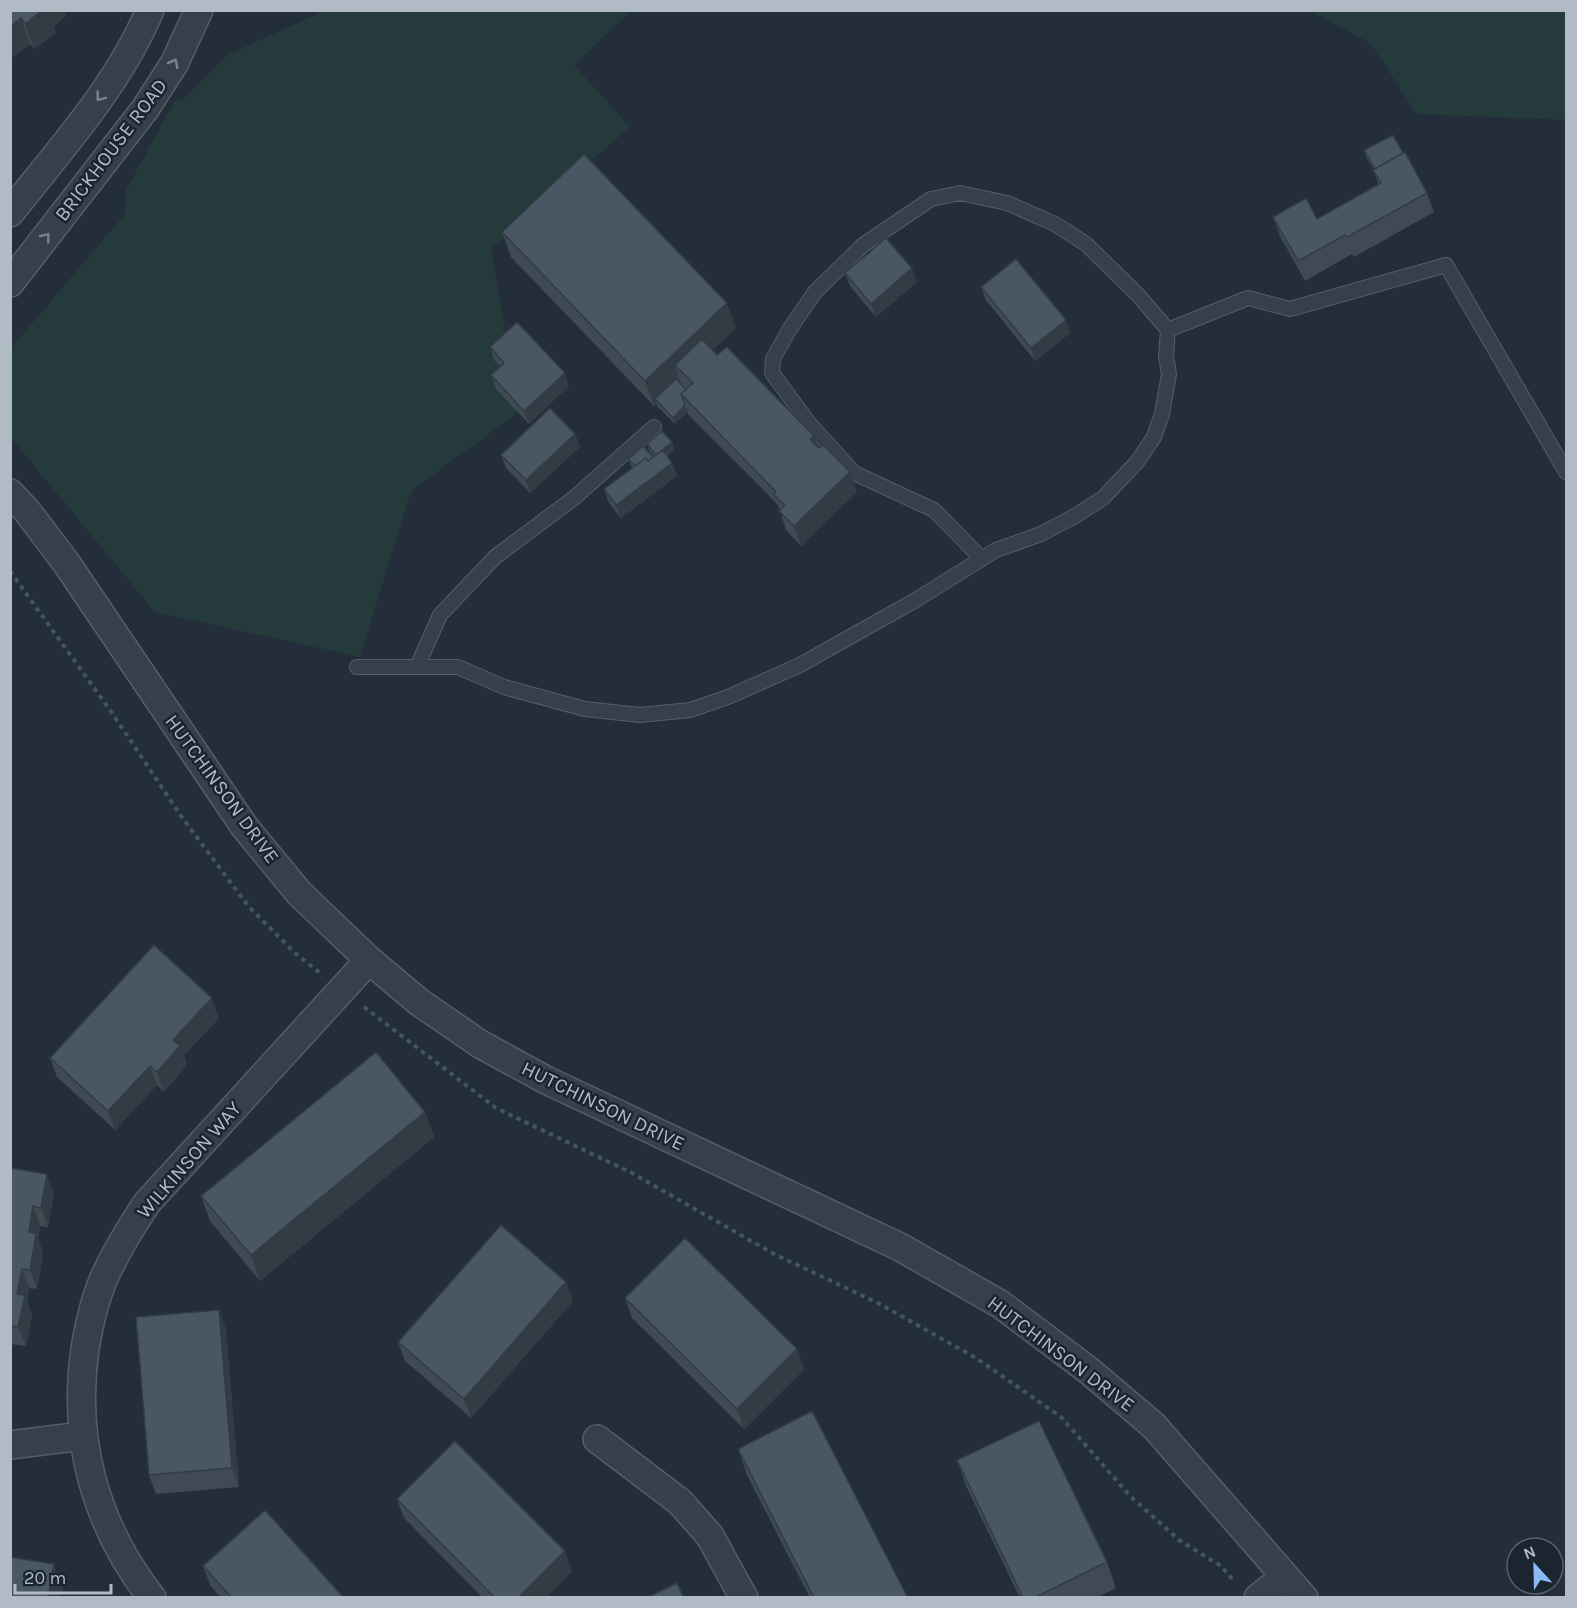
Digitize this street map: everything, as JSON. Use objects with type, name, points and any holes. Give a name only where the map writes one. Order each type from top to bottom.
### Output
[{"type":"street","name":"BRICKHOUSE ROAD","points":[[10,213],[107,89],[141,33],[150,10]]},
{"type":"street","name":"BRICKHOUSE ROAD","points":[[10,283],[145,109],[174,64],[199,10]]},
{"type":"street","name":"HUTCHINSON DRIVE","points":[[10,493],[68,564],[244,826],[299,893],[369,960],[419,1002],[471,1038],[546,1080],[900,1247],[1000,1304],[1088,1370],[1154,1426],[1305,1598]]},
{"type":"street","name":"WILKINSON WAY","points":[[152,1598],[132,1573],[111,1534],[93,1487],[82,1436],[81,1377],[89,1322],[103,1280],[122,1240],[147,1203],[369,960]]},
{"type":"street","points":[[10,1445],[82,1436]]},
{"type":"street","points":[[597,1438],[680,1502],[710,1536],[744,1598]]},
{"type":"street","points":[[1258,1598],[1284,1576]]},
{"type":"lane","points":[[357,667],[458,667],[504,687],[585,709],[640,715],[690,710],[728,697],[800,665],[914,601],[982,559],[996,550],[1041,534],[1102,498],[1137,462],[1154,437],[1162,414],[1169,374],[1166,356],[1168,330],[1138,295],[1086,244],[1054,224],[1007,203],[960,193],[931,200],[863,245],[815,292],[789,330],[773,359],[772,374],[809,423],[854,473],[934,510],[982,559]]},
{"type":"lane","points":[[1168,330],[1248,298],[1290,309],[1446,265],[1566,472]]},
{"type":"lane","points":[[417,667],[440,615],[495,557],[574,498],[654,428]]},
{"type":"green space","points":[[324,11],[631,11],[574,65],[630,127],[491,249],[519,412],[411,491],[360,657],[155,612],[11,438],[11,348],[125,214],[126,190],[174,102],[183,100],[229,54]]},
{"type":"green space","points":[[1310,11],[1566,11],[1566,120],[1417,114],[1370,43]]},
{"type":"building","points":[[10,10],[43,10],[25,24],[21,18],[10,27]]},
{"type":"building","points":[[1393,135],[1403,153],[1375,169],[1364,150]]},
{"type":"building","points":[[1405,152],[1427,193],[1298,261],[1273,217],[1306,198],[1317,219],[1381,183],[1373,170]]},
{"type":"building","points":[[584,154],[727,303],[645,381],[502,232]]},
{"type":"building","points":[[886,238],[912,268],[871,304],[845,273]]},
{"type":"building","points":[[1016,259],[1066,320],[1031,348],[981,287]]},
{"type":"building","points":[[517,322],[565,373],[524,411],[491,375],[504,363],[490,347]]},
{"type":"building","points":[[702,339],[717,355],[727,347],[814,436],[810,439],[819,448],[823,445],[850,472],[794,526],[779,511],[785,505],[773,494],[776,492],[681,394],[693,383],[675,365]]},
{"type":"building","points":[[676,379],[686,389],[681,394],[685,405],[673,418],[655,399]]},
{"type":"building","points":[[550,408],[575,434],[526,480],[501,455]]},
{"type":"building","points":[[662,431],[672,442],[656,455],[647,444]]},
{"type":"building","points":[[643,446],[653,457],[648,461],[646,458],[635,466],[628,459]]},
{"type":"building","points":[[663,450],[672,463],[616,505],[604,489],[646,458],[648,461]]},
{"type":"building","points":[[154,945],[212,998],[173,1040],[180,1046],[157,1072],[150,1066],[108,1111],[50,1058]]},
{"type":"building","points":[[376,1052],[425,1112],[251,1255],[201,1196]]},
{"type":"building","points":[[10,1168],[47,1174],[41,1208],[33,1206],[29,1232],[36,1234],[30,1270],[22,1269],[17,1294],[25,1295],[18,1327],[10,1326]]},
{"type":"building","points":[[501,1225],[566,1282],[464,1399],[398,1342]]},
{"type":"building","points":[[685,1238],[797,1349],[737,1409],[625,1298]]},
{"type":"building","points":[[219,1310],[232,1468],[149,1475],[136,1317]]},
{"type":"building","points":[[812,1411],[908,1598],[814,1598],[738,1449]]},
{"type":"building","points":[[1039,1421],[1107,1562],[1034,1598],[1023,1598],[957,1460]]},
{"type":"building","points":[[455,1441],[565,1551],[518,1598],[495,1598],[397,1499]]},
{"type":"building","points":[[265,1510],[344,1598],[232,1598],[203,1566]]},
{"type":"building","points":[[10,1557],[54,1564],[48,1598],[10,1598]]},
{"type":"building","points":[[677,1583],[684,1598],[646,1598]]}]
